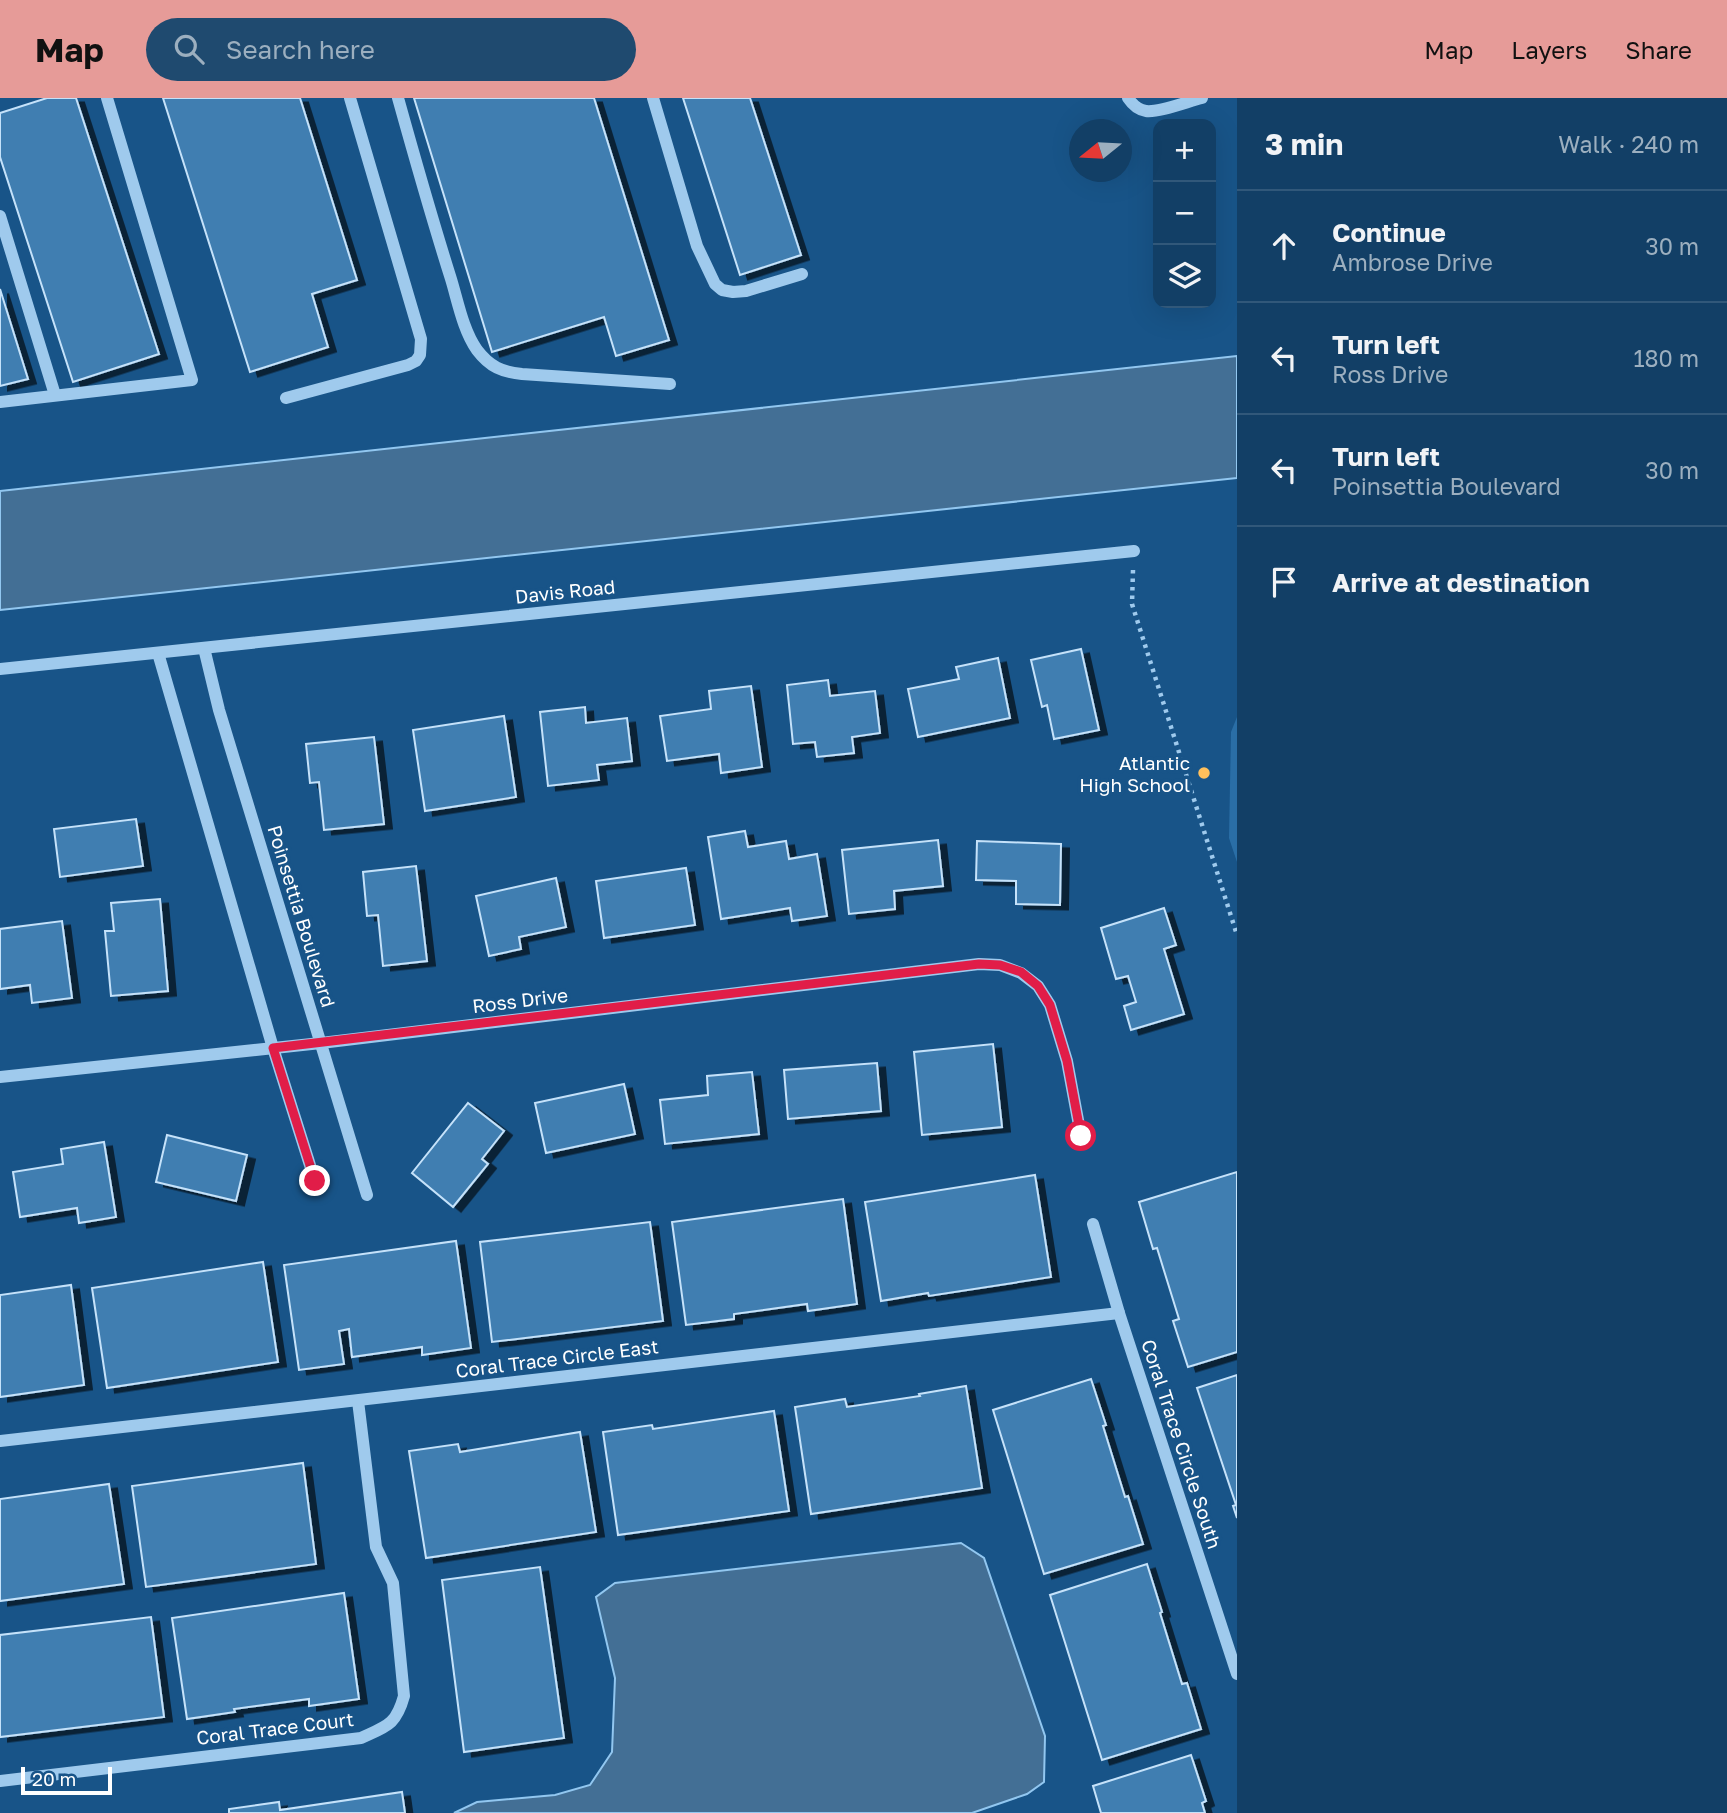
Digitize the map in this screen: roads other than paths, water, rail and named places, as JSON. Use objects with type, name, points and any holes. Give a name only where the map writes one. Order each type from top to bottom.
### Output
[{"type":"street","points":[[0,402],[192,380],[107,98]]},
{"type":"street","points":[[286,398],[408,365],[420,355],[421,339],[412,303],[350,98]]},
{"type":"street","points":[[398,98],[465,325],[476,349],[489,364],[504,372],[522,374],[670,384]]},
{"type":"street","points":[[653,98],[697,246],[715,284],[722,290],[746,291],[802,274]]},
{"type":"street","points":[[1128,98],[1145,111],[1202,98]]},
{"type":"street","points":[[0,216],[55,396]]},
{"type":"street","name":"Davis Road","points":[[0,669],[1134,551]]},
{"type":"street","name":"Poinsettia Boulevard","points":[[204,648],[219,710],[367,1195]]},
{"type":"street","points":[[158,653],[273,1048],[315,1181]]},
{"type":"street","name":"Ross Drive","points":[[0,1077],[321,1043],[979,964],[1000,965],[1021,972],[1038,986],[1050,1005],[1067,1061],[1081,1136]]},
{"type":"street","name":"Coral Trace Circle South","points":[[1093,1224],[1237,1674]]},
{"type":"street","name":"Coral Trace Circle East","points":[[0,1441],[1119,1312]]},
{"type":"street","name":"Coral Trace Court","points":[[0,1781],[361,1738],[388,1726],[404,1696],[393,1583],[376,1547],[358,1401]]},
{"type":"place","name":"Atlantic High School","points":[[1204,773]]}]
